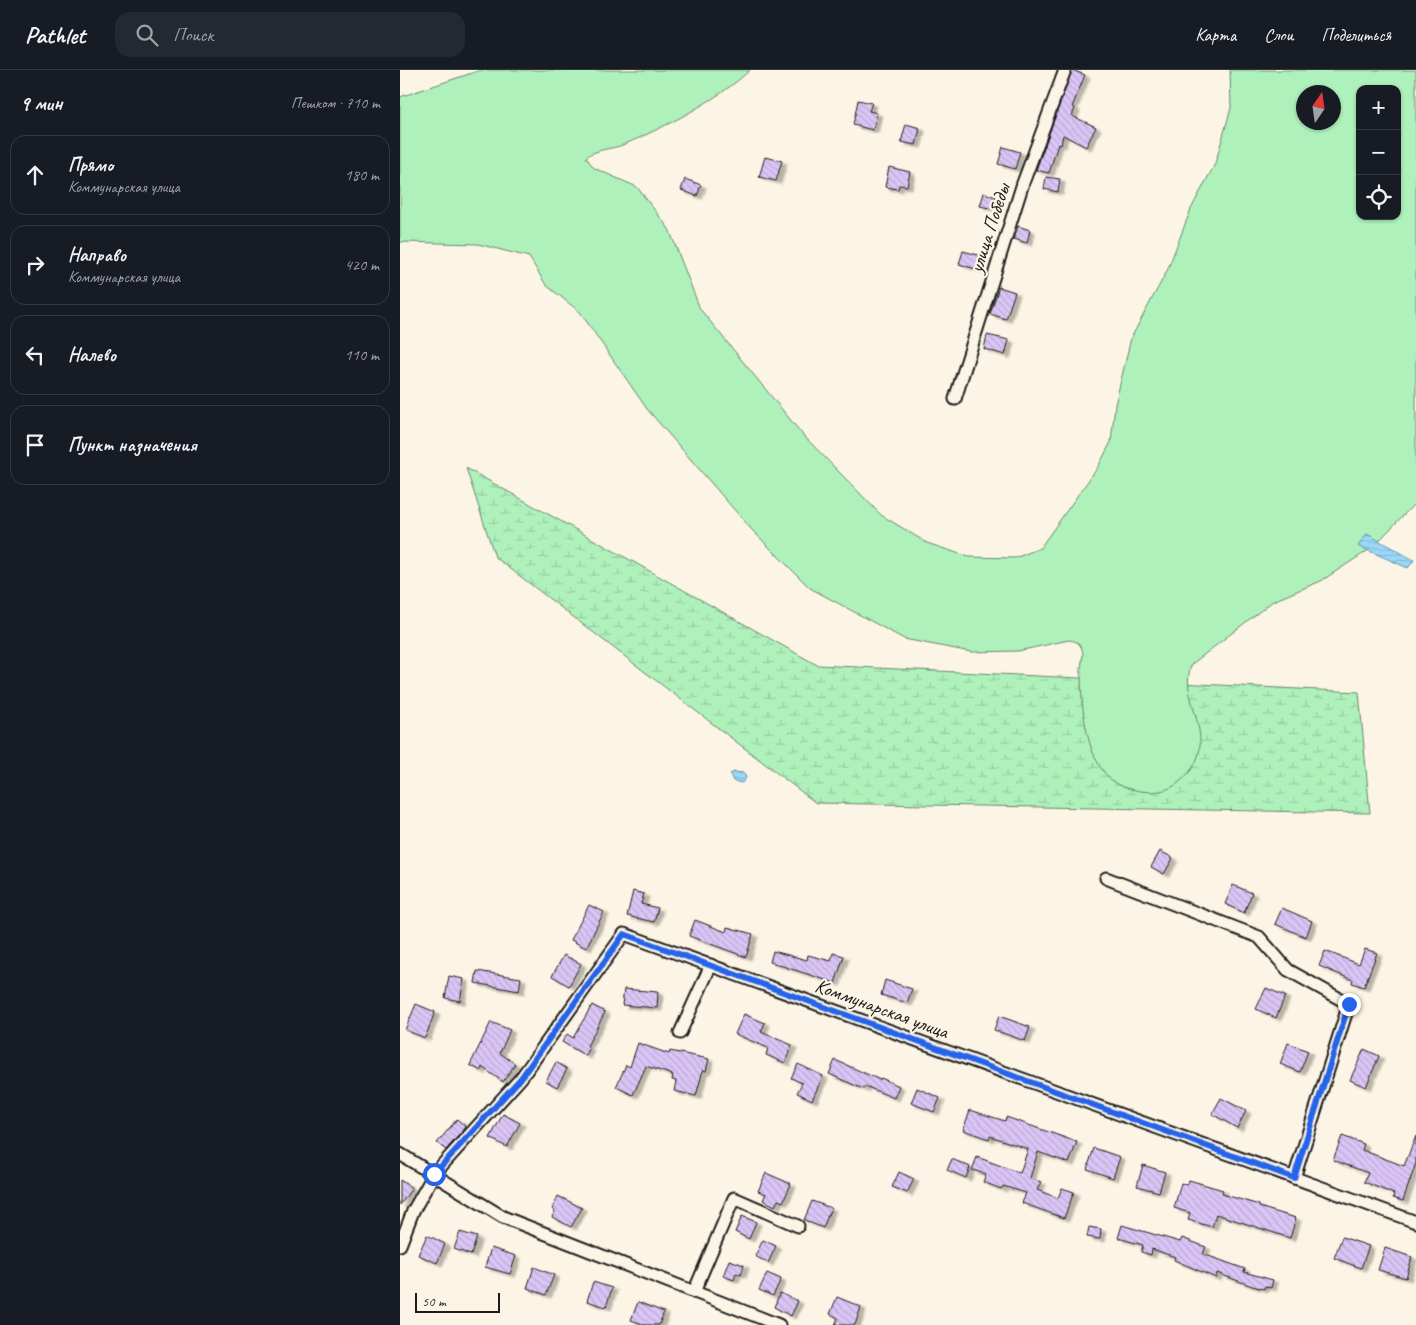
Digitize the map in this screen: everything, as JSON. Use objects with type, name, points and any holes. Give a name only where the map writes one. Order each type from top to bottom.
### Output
[{"type":"street","name":"улица Победы","points":[[955,399],[1023,184],[1064,70]]},
{"type":"street","points":[[1106,878],[1259,937],[1288,970],[1349,1004],[1294,1178]]},
{"type":"street","name":"Коммунарская улица","points":[[400,1245],[413,1211],[434,1174],[521,1078],[624,934],[1416,1222]]},
{"type":"street","points":[[680,1033],[711,965]]},
{"type":"street","points":[[400,1154],[503,1217],[779,1325]]},
{"type":"street","points":[[694,1292],[734,1198],[798,1226]]},
{"type":"green space","points":[[481,70],[750,70],[723,92],[674,121],[625,144],[595,152],[586,157],[594,168],[637,187],[669,229],[700,309],[802,434],[881,515],[927,543],[969,557],[1015,558],[1040,548],[1098,467],[1111,442],[1115,405],[1131,338],[1167,271],[1191,209],[1215,164],[1231,108],[1230,70],[1416,70],[1416,502],[1372,548],[1321,581],[1273,601],[1192,664],[1189,678],[1190,692],[1200,738],[1199,753],[1192,768],[1172,787],[1152,792],[1138,791],[1124,787],[1111,779],[1101,768],[1093,753],[1084,719],[1081,670],[1083,652],[1078,643],[1069,640],[1018,651],[971,652],[904,639],[810,588],[751,529],[647,409],[580,312],[546,285],[529,257],[478,244],[400,242],[400,97]]},
{"type":"green space","points":[[466,468],[817,665],[1359,692],[1370,813],[816,803],[495,557]]},
{"type":"water","points":[[1367,534],[1414,560],[1408,568],[1358,546]]},
{"type":"water","points":[[734,772],[744,773],[746,778],[742,783],[733,781],[730,774]]},
{"type":"building","points":[[1072,70],[1085,75],[1072,107],[1075,108],[1072,116],[1096,127],[1086,147],[1063,135],[1061,145],[1058,144],[1049,173],[1036,170]]},
{"type":"building","points":[[858,100],[872,103],[869,111],[877,113],[873,130],[853,125]]},
{"type":"building","points":[[906,124],[920,128],[916,145],[901,142]]},
{"type":"building","points":[[1003,147],[1020,152],[1015,169],[998,164]]},
{"type":"building","points":[[765,157],[782,161],[776,181],[759,177]]},
{"type":"building","points":[[889,167],[910,172],[907,186],[899,185],[898,189],[885,187]]},
{"type":"building","points":[[1046,177],[1060,179],[1058,192],[1044,189]]},
{"type":"building","points":[[685,179],[701,185],[697,196],[681,190]]},
{"type":"building","points":[[984,193],[996,197],[993,209],[980,206]]},
{"type":"building","points":[[1018,226],[1030,230],[1027,243],[1014,239]]},
{"type":"building","points":[[963,251],[982,256],[979,270],[959,264]]},
{"type":"building","points":[[999,287],[1015,292],[1006,319],[990,314]]},
{"type":"building","points":[[987,335],[1009,340],[1005,355],[984,349]]},
{"type":"building","points":[[1160,851],[1173,858],[1164,874],[1151,867]]},
{"type":"building","points":[[1233,885],[1252,893],[1244,913],[1225,904]]},
{"type":"building","points":[[633,891],[644,894],[641,904],[658,908],[654,922],[627,916]]},
{"type":"building","points":[[589,905],[604,912],[586,948],[571,940]]},
{"type":"building","points":[[1282,908],[1312,921],[1306,937],[1275,924]]},
{"type":"building","points":[[695,920],[726,932],[727,927],[753,934],[746,957],[689,936]]},
{"type":"building","points":[[1365,949],[1377,953],[1364,987],[1352,983],[1353,980],[1319,966],[1325,951],[1359,964]]},
{"type":"building","points":[[773,951],[807,960],[808,955],[831,961],[833,953],[844,956],[835,983],[770,962]]},
{"type":"building","points":[[564,955],[581,964],[569,986],[552,976]]},
{"type":"building","points":[[477,971],[521,978],[519,991],[475,983]]},
{"type":"building","points":[[449,976],[464,979],[460,1001],[445,998]]},
{"type":"building","points":[[885,980],[912,989],[907,1003],[881,995]]},
{"type":"building","points":[[1266,988],[1285,996],[1276,1018],[1256,1009]]},
{"type":"building","points":[[624,989],[658,992],[657,1008],[622,1005]]},
{"type":"building","points":[[416,1004],[435,1012],[425,1038],[405,1030]]},
{"type":"building","points":[[592,1005],[605,1012],[587,1046],[589,1049],[586,1056],[562,1042],[567,1034],[573,1038]]},
{"type":"building","points":[[744,1014],[765,1023],[761,1032],[792,1045],[785,1063],[766,1055],[768,1048],[735,1034]]},
{"type":"building","points":[[999,1016],[1030,1027],[1025,1041],[994,1030]]},
{"type":"building","points":[[491,1022],[510,1030],[500,1053],[515,1064],[503,1082],[482,1067],[481,1071],[470,1065]]},
{"type":"building","points":[[638,1043],[669,1054],[670,1051],[709,1059],[706,1071],[703,1070],[696,1096],[674,1091],[676,1081],[672,1080],[673,1075],[646,1066],[633,1095],[616,1087],[626,1065],[630,1067]]},
{"type":"building","points":[[1288,1043],[1308,1051],[1300,1072],[1280,1064]]},
{"type":"building","points":[[1364,1049],[1379,1056],[1366,1087],[1350,1080]]},
{"type":"building","points":[[835,1060],[880,1080],[881,1078],[899,1086],[894,1098],[865,1086],[863,1089],[829,1074]]},
{"type":"building","points":[[556,1062],[567,1069],[557,1087],[546,1081]]},
{"type":"building","points":[[798,1064],[823,1076],[812,1100],[797,1093],[802,1083],[791,1078]]},
{"type":"building","points":[[917,1088],[940,1098],[934,1112],[911,1103]]},
{"type":"building","points":[[1221,1098],[1246,1111],[1237,1128],[1212,1114]]},
{"type":"building","points":[[970,1110],[1005,1121],[1006,1117],[1077,1142],[1069,1163],[1038,1152],[1030,1178],[1041,1182],[1037,1190],[1058,1198],[1062,1188],[1074,1192],[1064,1218],[1022,1203],[1026,1193],[1003,1186],[1001,1189],[983,1182],[986,1174],[972,1170],[977,1157],[1020,1173],[1028,1149],[990,1136],[989,1139],[963,1130]]},
{"type":"building","points":[[503,1114],[520,1123],[507,1147],[490,1138]]},
{"type":"building","points":[[457,1119],[466,1127],[446,1150],[437,1143]]},
{"type":"building","points":[[1342,1136],[1364,1144],[1362,1150],[1404,1166],[1416,1136],[1416,1163],[1403,1201],[1393,1198],[1394,1194],[1364,1182],[1368,1173],[1333,1160]]},
{"type":"building","points":[[1094,1148],[1120,1157],[1113,1178],[1087,1169]]},
{"type":"building","points":[[952,1159],[970,1167],[966,1178],[947,1170]]},
{"type":"building","points":[[1143,1165],[1165,1172],[1159,1192],[1137,1186]]},
{"type":"building","points":[[899,1172],[914,1179],[907,1193],[892,1187]]},
{"type":"building","points":[[766,1173],[791,1184],[783,1202],[778,1200],[775,1206],[763,1200],[766,1194],[758,1191]]},
{"type":"building","points":[[400,1180],[412,1188],[400,1205]]},
{"type":"building","points":[[1189,1180],[1223,1190],[1222,1194],[1296,1218],[1290,1238],[1216,1214],[1212,1227],[1188,1220],[1190,1213],[1174,1208],[1181,1183],[1187,1185]]},
{"type":"building","points":[[558,1196],[582,1208],[571,1227],[552,1217],[555,1211],[552,1209]]},
{"type":"building","points":[[812,1201],[831,1208],[823,1228],[804,1220]]},
{"type":"building","points":[[742,1216],[756,1222],[749,1239],[735,1232]]},
{"type":"building","points":[[1122,1225],[1180,1242],[1182,1238],[1206,1247],[1203,1254],[1245,1269],[1244,1272],[1273,1280],[1271,1288],[1265,1286],[1264,1289],[1252,1286],[1217,1273],[1216,1278],[1174,1260],[1175,1257],[1152,1249],[1151,1255],[1141,1252],[1143,1245],[1118,1238]]},
{"type":"building","points":[[1089,1227],[1101,1229],[1100,1239],[1087,1237]]},
{"type":"building","points":[[460,1232],[477,1237],[471,1255],[454,1249]]},
{"type":"building","points":[[427,1235],[445,1244],[437,1263],[418,1255]]},
{"type":"building","points":[[1342,1237],[1369,1246],[1361,1268],[1334,1258]]},
{"type":"building","points":[[763,1240],[776,1246],[768,1263],[755,1256]]},
{"type":"building","points":[[491,1248],[516,1256],[510,1274],[485,1267]]},
{"type":"building","points":[[1385,1248],[1412,1257],[1406,1278],[1378,1270]]},
{"type":"building","points":[[729,1260],[744,1265],[741,1275],[736,1273],[734,1280],[723,1276]]},
{"type":"building","points":[[534,1267],[554,1275],[546,1295],[527,1288]]},
{"type":"building","points":[[767,1273],[781,1279],[773,1296],[759,1290]]},
{"type":"building","points":[[593,1282],[612,1288],[606,1307],[587,1301]]},
{"type":"building","points":[[780,1293],[798,1301],[791,1316],[774,1307]]},
{"type":"building","points":[[837,1297],[861,1307],[855,1325],[835,1325],[838,1318],[830,1314]]},
{"type":"building","points":[[638,1302],[664,1312],[659,1325],[645,1325],[631,1320]]},
{"type":"route","points":[[434,1174],[521,1078],[624,934],[1294,1178],[1349,1004]]}]
